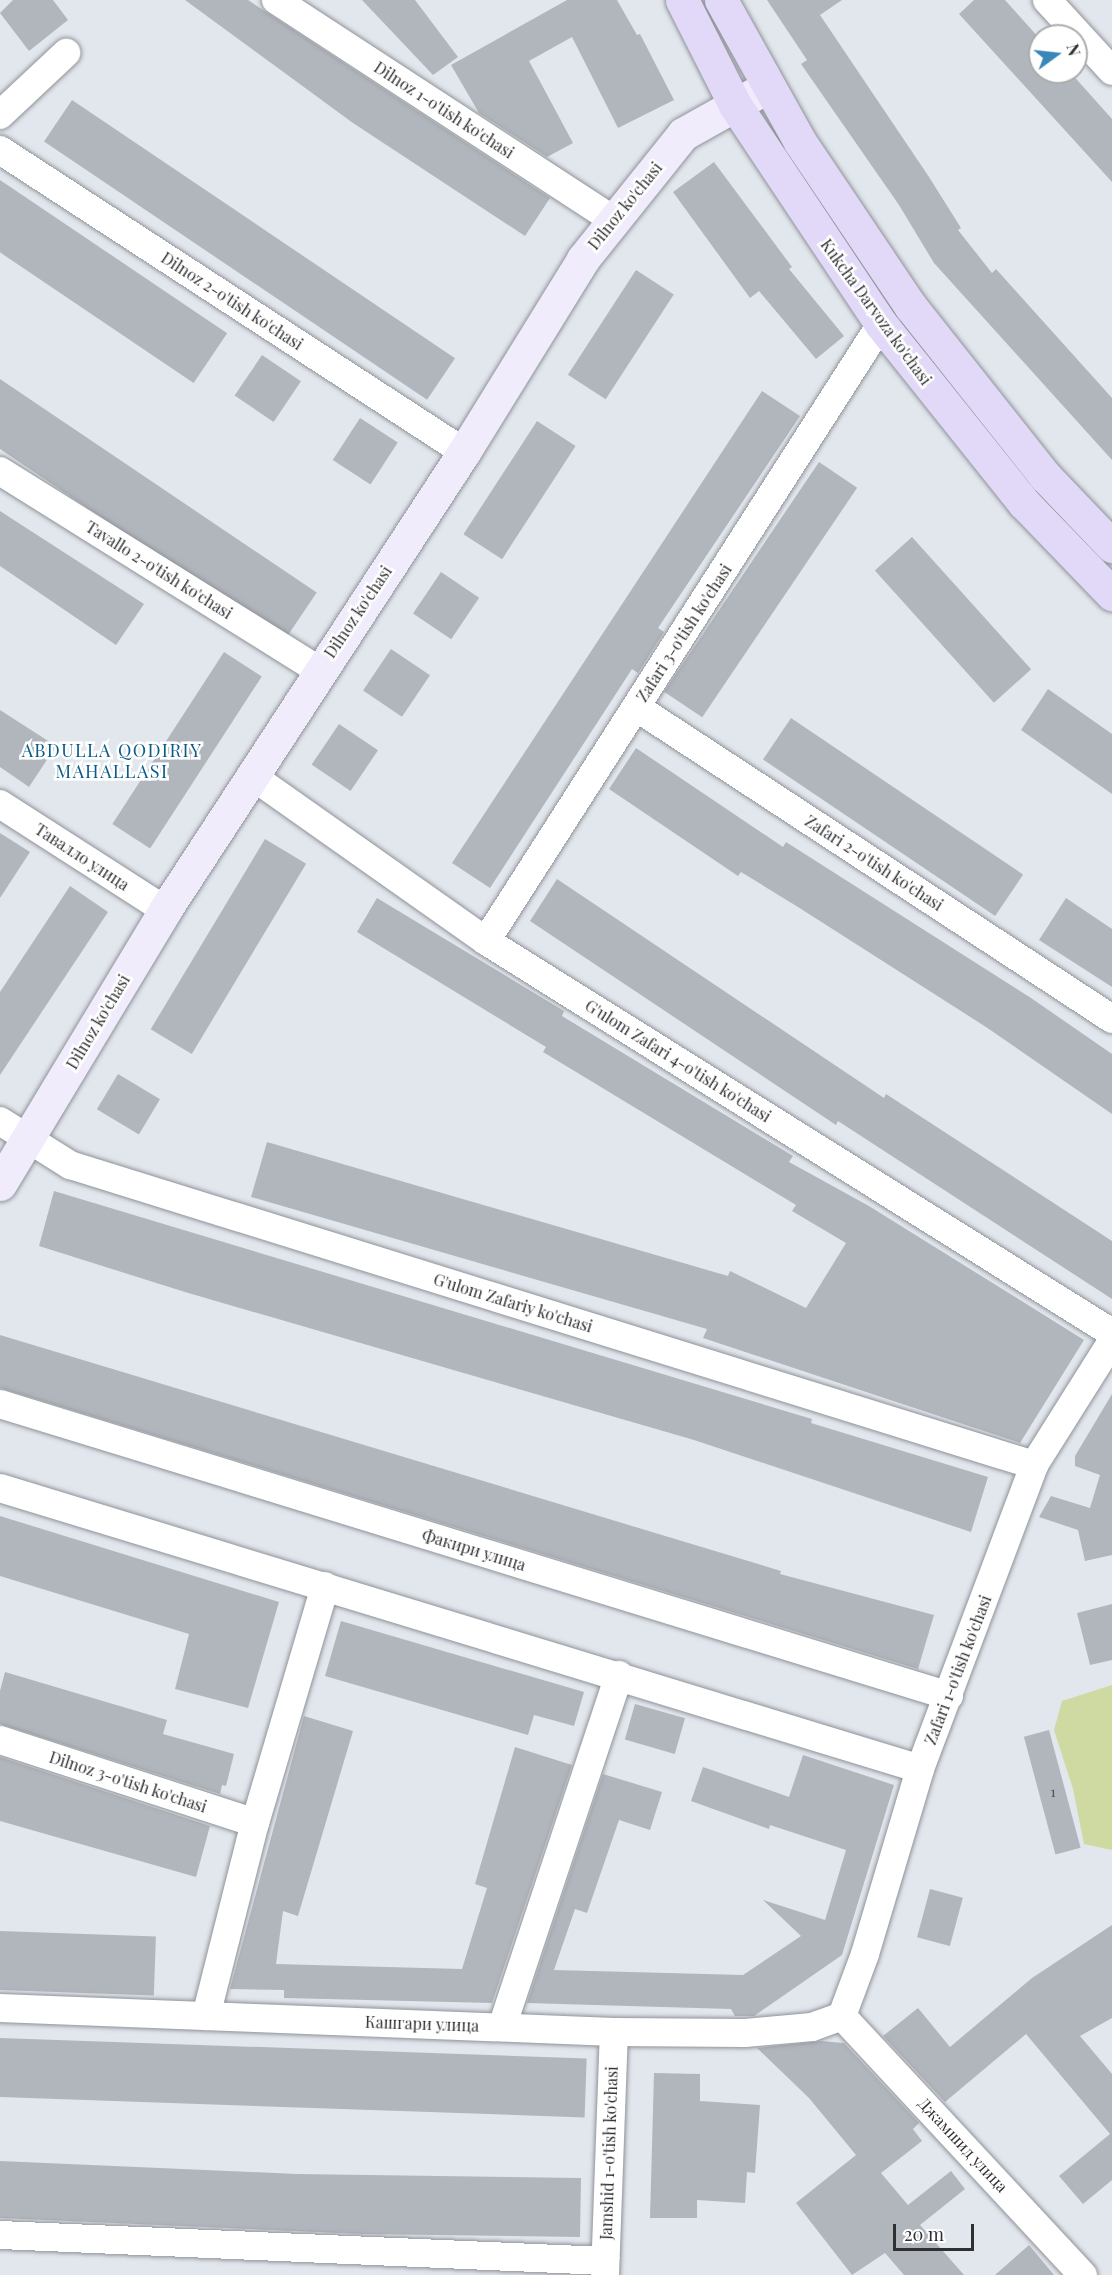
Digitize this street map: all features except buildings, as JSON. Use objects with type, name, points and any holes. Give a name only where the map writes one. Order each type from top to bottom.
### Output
[{"type":"main road","name":"Kukcha Darvoza ko'chasi","points":[[682,0],[735,105],[881,324],[1024,503],[1112,594]]},
{"type":"main road","name":"Kukcha Darvoza ko'chasi","points":[[721,0],[767,87],[848,216],[951,360],[1045,476],[1112,546]]},
{"type":"street","name":"Dilnoz 1-o'tish ko'chasi","points":[[276,0],[613,220]]},
{"type":"street","points":[[1047,0],[1112,71]]},
{"type":"street","points":[[0,115],[66,53]]},
{"type":"street","name":"Dilnoz ko'chasi","points":[[0,1184],[165,909],[318,670],[464,452],[583,259],[683,134],[767,87]]},
{"type":"street","name":"Dilnoz 2-o'tish ko'chasi","points":[[0,150],[464,452]]},
{"type":"street","name":"Zafari 3-o'tish ko'chasi","points":[[486,941],[881,324]]},
{"type":"street","name":"Tavallo 2-o'tish ko'chasi","points":[[0,471],[318,670]]},
{"type":"street","name":"Zafari 2-o'tish ko'chasi","points":[[636,707],[1112,1019]]},
{"type":"street","name":"G'ulom Zafari 4-o'tish ko'chasi","points":[[252,776],[486,941],[1112,1333]]},
{"type":"street","name":"Тавалло улица","points":[[0,804],[165,909]]},
{"type":"street","name":"G'ulom Zafariy ko'chasi","points":[[0,1121],[70,1165],[1034,1465]]},
{"type":"street","name":"Zafari 1-o'tish ko'chasi","points":[[842,2016],[865,1954],[920,1769],[1034,1465],[1112,1341]]},
{"type":"street","name":"Факири улица","points":[[0,1404],[949,1696]]},
{"type":"street","points":[[0,1488],[619,1675],[920,1769]]},
{"type":"street","points":[[206,2016],[255,1823],[325,1586]]},
{"type":"street","points":[[502,2027],[619,1675]]},
{"type":"street","name":"Dilnoz 3-o'tish ko'chasi","points":[[0,1740],[255,1823]]},
{"type":"street","name":"Кашгари улица","points":[[0,2008],[614,2031],[745,2033],[812,2027],[842,2016]]},
{"type":"street","name":"Джамшид улица","points":[[842,2016],[1083,2275]]},
{"type":"street","name":"Jamshid 1-o'tish ko'chasi","points":[[605,2268],[614,2031]]},
{"type":"street","points":[[0,2235],[605,2268]]},
{"type":"green space","points":[[1112,1685],[1112,1850],[1084,1844],[1073,1789],[1054,1730],[1062,1701]]},
{"type":"district","name":"ABDULLA QODIRIY MAHALLASI","points":[[112,762]]}]
